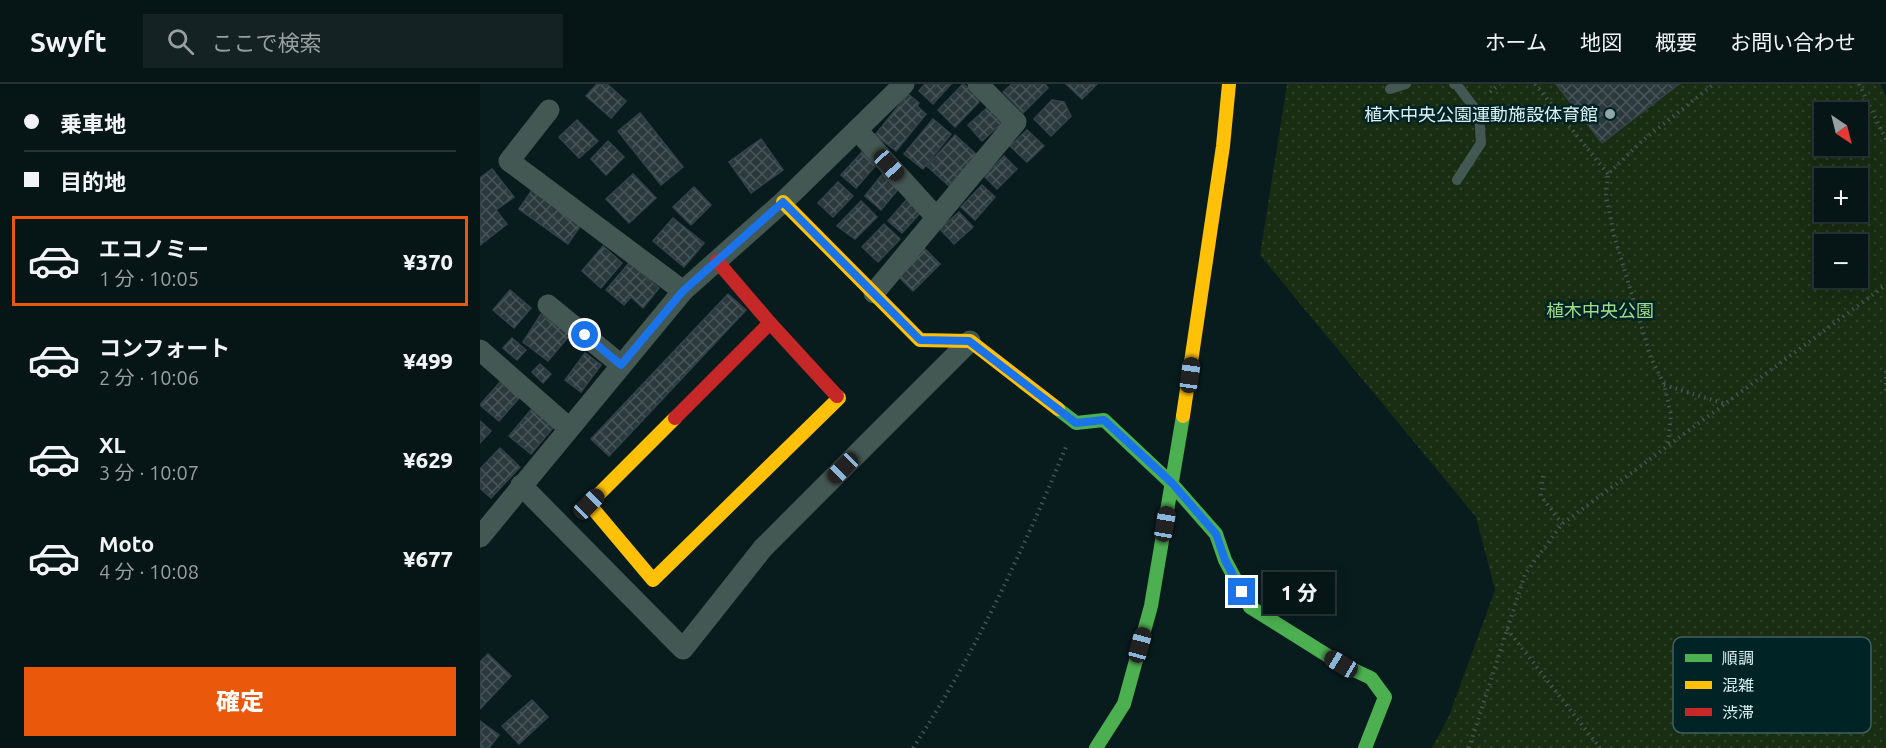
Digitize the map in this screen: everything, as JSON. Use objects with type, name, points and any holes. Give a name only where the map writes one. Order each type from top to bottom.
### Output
[{"type":"street","points":[[480,537],[487,514],[521,485],[683,291],[783,202],[904,84]]},
{"type":"street","points":[[874,293],[1016,122],[978,84]]},
{"type":"street","points":[[1096,748],[1124,704],[1151,606],[1186,397],[1221,158],[1229,84]]},
{"type":"street","points":[[549,110],[509,161],[683,291]]},
{"type":"street","points":[[857,130],[936,217]]},
{"type":"street","points":[[783,202],[920,340],[969,341],[1076,423],[1104,420],[1172,483],[1216,534],[1225,560],[1250,608],[1341,664],[1371,678],[1385,697],[1365,748]]},
{"type":"street","points":[[717,261],[838,398],[653,580],[589,504],[770,323]]},
{"type":"street","points":[[548,305],[621,365]]},
{"type":"street","points":[[521,485],[682,649],[763,548],[969,341]]},
{"type":"street","points":[[480,350],[569,428]]},
{"type":"lane","points":[[1390,89],[1406,84]]},
{"type":"lane","points":[[1454,84],[1479,114],[1481,143],[1456,180]]},
{"type":"path","points":[[1490,92],[1500,84]]},
{"type":"path","points":[[1534,84],[1608,174]]},
{"type":"path","points":[[1668,444],[1671,415],[1664,384],[1651,358],[1614,235],[1606,195],[1608,174],[1642,141],[1714,84]]},
{"type":"path","points":[[1858,84],[1886,140]]},
{"type":"path","points":[[1470,748],[1525,574],[1562,524],[1886,285]]},
{"type":"path","points":[[1886,371],[1886,391]]},
{"type":"path","points":[[1664,384],[1727,404]]},
{"type":"path","points":[[913,748],[931,721],[993,608],[1031,530],[1076,423]]},
{"type":"path","points":[[1543,476],[1541,496],[1562,524]]},
{"type":"path","points":[[1507,629],[1600,748]]},
{"type":"green space","name":"植木中央公園","points":[[1287,84],[1880,84],[1886,96],[1886,748],[1432,748],[1449,716],[1495,590],[1476,517],[1260,255]]},
{"type":"building","points":[[597,84],[607,84],[626,101],[611,118],[586,96]]},
{"type":"building","points":[[925,84],[951,84],[933,104],[919,91]]},
{"type":"building","points":[[963,84],[974,92],[979,102],[955,127],[938,110]]},
{"type":"building","points":[[1012,84],[1045,84],[1048,88],[1023,113],[1003,92]]},
{"type":"building","points":[[1066,84],[1097,84],[1082,99]]},
{"type":"building","name":"植木中央公園運動施設体育館","points":[[1556,84],[1679,84],[1602,143]]},
{"type":"building","points":[[908,94],[919,103],[917,106],[926,114],[896,151],[875,135]]},
{"type":"building","points":[[1052,100],[1064,102],[1071,116],[1051,136],[1034,119]]},
{"type":"building","points":[[988,107],[1002,123],[982,141],[968,125]]},
{"type":"building","points":[[640,113],[683,167],[661,185],[618,131]]},
{"type":"building","points":[[933,119],[951,134],[923,169],[904,154]]},
{"type":"building","points":[[577,120],[598,141],[579,158],[559,137]]},
{"type":"building","points":[[1027,130],[1044,146],[1027,162],[1010,146]]},
{"type":"building","points":[[955,135],[977,155],[949,186],[927,166]]},
{"type":"building","points":[[761,139],[783,170],[751,193],[729,162]]},
{"type":"building","points":[[608,141],[624,157],[606,175],[591,159]]},
{"type":"building","points":[[862,152],[876,165],[856,188],[841,175]]},
{"type":"building","points":[[1004,156],[1017,169],[997,189],[984,176]]},
{"type":"building","points":[[492,169],[514,197],[496,210],[507,224],[480,245],[480,178]]},
{"type":"building","points":[[885,171],[899,188],[881,210],[865,196]]},
{"type":"building","points":[[633,174],[656,198],[629,223],[606,199]]},
{"type":"building","points":[[838,182],[853,196],[833,217],[818,203]]},
{"type":"building","points":[[982,185],[995,197],[975,220],[961,207]]},
{"type":"building","points":[[694,187],[711,205],[691,225],[673,207]]},
{"type":"building","points":[[532,190],[581,225],[568,244],[519,209]]},
{"type":"building","points":[[908,198],[922,211],[902,233],[888,221]]},
{"type":"building","points":[[861,201],[877,217],[855,239],[837,226]]},
{"type":"building","points":[[959,212],[973,227],[954,244],[940,229]]},
{"type":"building","points":[[673,218],[704,243],[684,267],[653,241]]},
{"type":"building","points":[[884,224],[900,239],[878,262],[862,247]]},
{"type":"building","points":[[603,246],[622,263],[601,288],[582,271]]},
{"type":"building","points":[[924,248],[940,264],[913,291],[897,275]]},
{"type":"building","points":[[629,263],[659,288],[643,308],[631,297],[624,305],[606,290]]},
{"type":"building","points":[[510,290],[531,308],[514,328],[493,310]]},
{"type":"building","points":[[728,294],[746,310],[609,456],[591,439]]},
{"type":"building","points":[[541,314],[570,335],[548,361],[523,342]]},
{"type":"building","points":[[512,338],[526,350],[517,360],[503,348]]},
{"type":"building","points":[[585,353],[601,365],[581,392],[565,380]]},
{"type":"building","points":[[540,364],[551,374],[543,383],[532,372]]},
{"type":"building","points":[[501,381],[520,397],[499,421],[480,405]]},
{"type":"building","points":[[535,405],[557,423],[531,454],[509,436]]},
{"type":"building","points":[[480,421],[491,431],[480,443]]},
{"type":"building","points":[[500,448],[520,467],[491,498],[480,488],[480,469]]},
{"type":"building","points":[[488,654],[511,676],[480,709],[480,662]]},
{"type":"building","points":[[532,700],[548,717],[519,744],[502,726]]},
{"type":"building","points":[[480,721],[499,735],[489,748],[480,748]]},
{"type":"traffic: fast","points":[[1058,409],[1076,423],[1104,420],[1171,483],[1216,534],[1225,560],[1250,607],[1341,664],[1371,678],[1385,697],[1365,748]]},
{"type":"traffic: fast","points":[[1096,748],[1124,704],[1151,606],[1183,416]]},
{"type":"traffic: slow","points":[[1183,416],[1223,146],[1229,84]]},
{"type":"traffic: slow","points":[[783,202],[920,340],[970,341],[1058,409]]},
{"type":"traffic: slow","points":[[675,418],[589,504],[653,580],[839,398],[837,396]]},
{"type":"traffic: jam","points":[[675,418],[770,323],[717,261]]},
{"type":"traffic: jam","points":[[770,323],[837,396]]},
{"type":"place","name":"植木中央公園運動施設体育館","points":[[1610,114]]},
{"type":"route","points":[[585,335],[621,365],[683,291],[783,202],[920,340],[969,341],[1076,423],[1104,420],[1172,483],[1216,534],[1225,560],[1242,592]]}]
